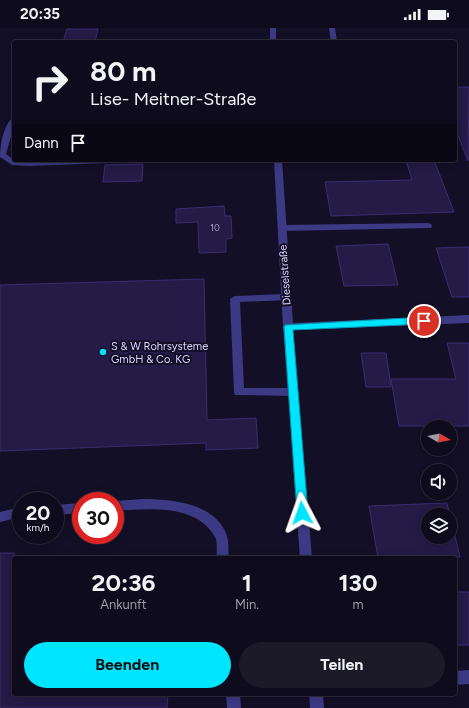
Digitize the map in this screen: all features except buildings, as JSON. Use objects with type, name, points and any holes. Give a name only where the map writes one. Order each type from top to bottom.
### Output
[{"type":"street","points":[[273,28],[273,40]]},
{"type":"street","points":[[332,28],[334,40]]},
{"type":"street","points":[[12,123],[2,155],[12,161]]},
{"type":"street","points":[[13,162],[29,164],[81,162]]},
{"type":"street","name":"Dieselstraße","points":[[278,162],[288,327],[306,556]]},
{"type":"street","points":[[282,228],[428,226]]},
{"type":"street","points":[[286,297],[235,299],[239,392],[294,392]]},
{"type":"street","points":[[288,327],[469,319]]},
{"type":"street","points":[[124,505],[145,504],[177,506],[205,516],[221,535],[223,556]]},
{"type":"street","points":[[0,517],[12,514]]},
{"type":"street","points":[[457,678],[469,677]]},
{"type":"street","points":[[233,696],[234,708]]},
{"type":"street","points":[[316,696],[317,708]]},
{"type":"place","name":"S & W Rohrsysteme GmbH & Co. KG","points":[[103,352]]},
{"type":"route","points":[[302,513],[288,327],[424,321]]}]
